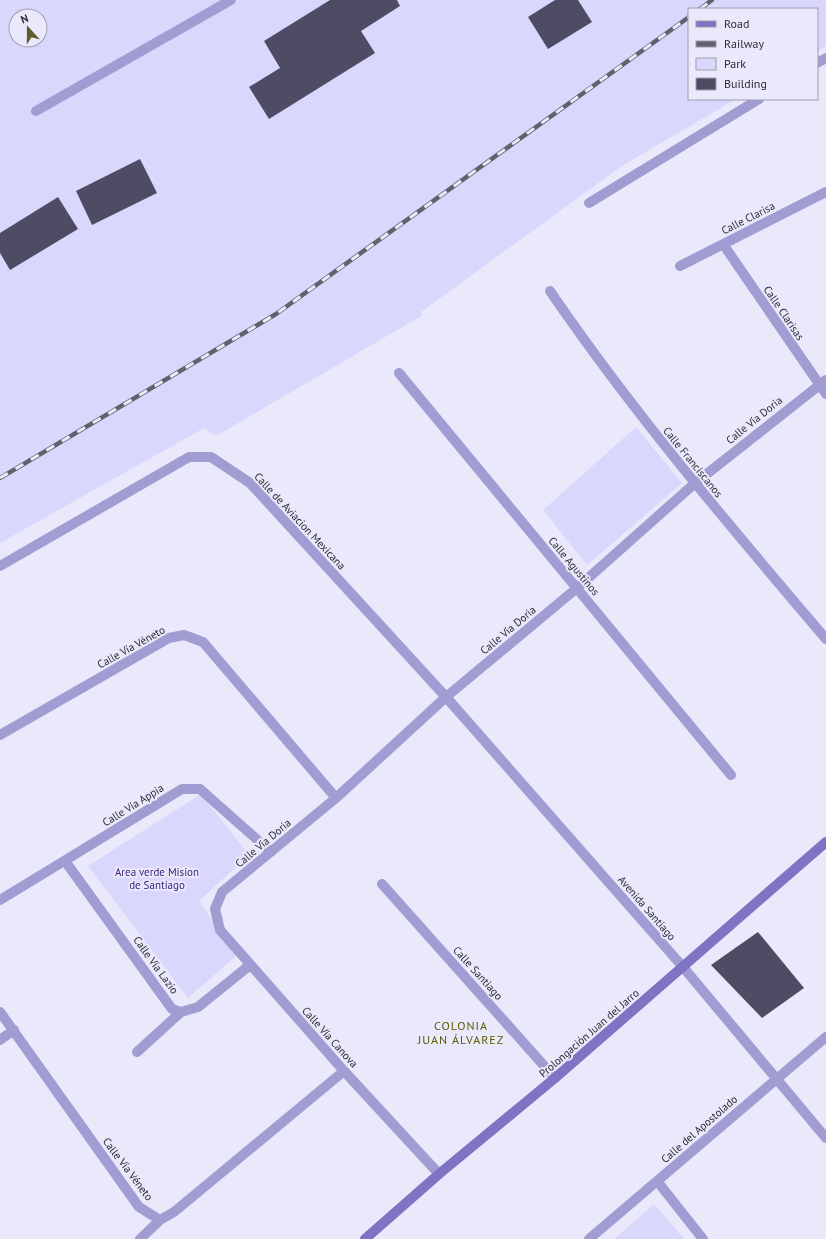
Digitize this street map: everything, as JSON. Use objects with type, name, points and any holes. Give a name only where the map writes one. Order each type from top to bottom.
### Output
[{"type":"main road","name":"Prolongación Juan del Jarro","points":[[365,1239],[439,1174],[555,1078],[826,842]]},
{"type":"street","points":[[36,111],[231,0]]},
{"type":"street","points":[[589,203],[757,100]]},
{"type":"street","name":"Calle Clarisa","points":[[680,266],[826,192]]},
{"type":"street","name":"Calle Clarisas","points":[[723,244],[822,382],[826,394]]},
{"type":"street","name":"Calle Franciscanos","points":[[550,291],[591,351],[694,484],[826,639]]},
{"type":"street","name":"Calle Agustinos","points":[[400,373],[731,774]]},
{"type":"street","name":"Calle Vía Doria","points":[[215,909],[222,892],[336,798],[446,697],[577,588],[694,484],[822,382]]},
{"type":"street","name":"Calle de Aviacion Mexicana","points":[[0,566],[189,457],[211,457],[250,483],[446,697]]},
{"type":"street","name":"Calle Vía Véneto","points":[[0,735],[169,638],[184,635],[203,642],[336,798]]},
{"type":"street","name":"Avenida Santiago","points":[[446,697],[683,967],[826,1138]]},
{"type":"street","name":"Calle Vía Appia","points":[[0,900],[182,789],[200,789],[271,852]]},
{"type":"street","name":"Calle Vía Lazio","points":[[65,861],[172,1009],[182,1012]]},
{"type":"street","name":"Calle Santiago","points":[[382,884],[555,1078]]},
{"type":"street","name":"Calle Vía Canova","points":[[215,909],[220,930],[344,1071],[439,1174]]},
{"type":"street","points":[[137,1052],[182,1012],[198,1006],[250,965]]},
{"type":"street","name":"Calle Vía Véneto","points":[[0,1012],[139,1208],[160,1220]]},
{"type":"street","points":[[0,1040],[14,1030]]},
{"type":"street","name":"Calle del Apostolado","points":[[589,1239],[776,1078],[826,1037]]},
{"type":"street","points":[[140,1239],[160,1220],[174,1212],[344,1071]]},
{"type":"street","points":[[657,1181],[704,1239]]},
{"type":"green space","points":[[0,0],[826,0],[826,46],[818,51],[818,8],[688,8],[688,100],[734,100],[622,166],[421,312],[423,315],[216,436],[204,428],[0,543]]},
{"type":"green space","points":[[636,427],[682,483],[587,565],[543,510]]},
{"type":"green space","name":"Area verde Mision de Santiago","points":[[201,794],[249,855],[199,901],[236,956],[188,998],[88,866]]},
{"type":"green space","points":[[654,1204],[684,1239],[614,1239]]},
{"type":"building","points":[[330,0],[397,0],[400,6],[361,31],[375,53],[269,119],[249,87],[280,68],[264,41]]},
{"type":"building","points":[[555,0],[578,0],[592,22],[548,49],[528,17]]},
{"type":"building","points":[[140,159],[157,193],[92,225],[76,191]]},
{"type":"building","points":[[58,197],[78,229],[10,270],[0,253],[0,233]]},
{"type":"building","points":[[758,932],[804,988],[762,1018],[711,965]]},
{"type":"railway","points":[[701,8],[712,0]]},
{"type":"railway","points":[[0,478],[276,314],[688,18]]},
{"type":"district","name":"COLONIA JUAN ÁLVAREZ","points":[[461,1033]]}]
